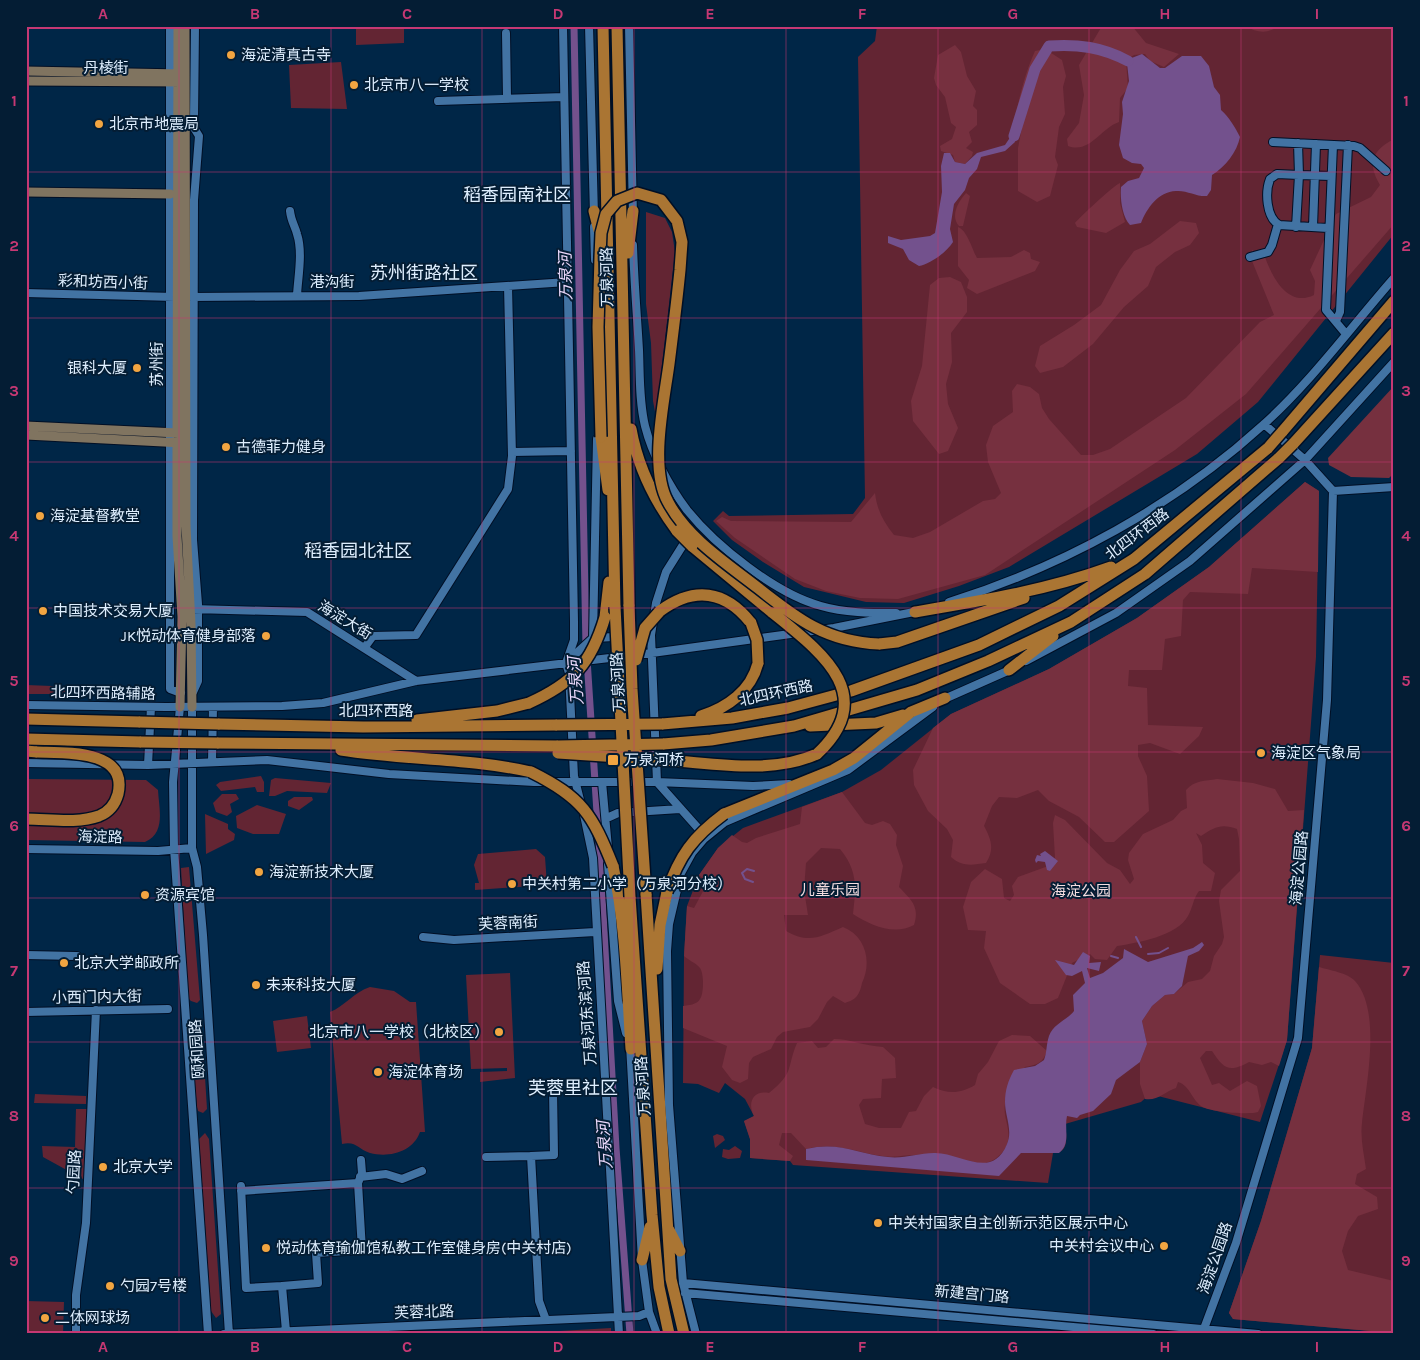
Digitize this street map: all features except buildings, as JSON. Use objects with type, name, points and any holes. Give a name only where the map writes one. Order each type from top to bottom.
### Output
[{"type":"highway","name":"万泉河路","points":[[603,26],[615,607],[630,897],[652,1216],[659,1287],[669,1334]]},
{"type":"highway","name":"万泉河路","points":[[618,26],[622,294],[632,690],[671,1278],[684,1334]]},
{"type":"highway","points":[[614,525],[604,469],[602,437],[598,327],[602,233],[606,214],[617,201],[637,193],[661,200],[677,221],[682,242],[660,444],[660,476],[667,502],[696,538],[796,618],[837,638],[879,644],[896,642],[1134,559]]},
{"type":"highway","points":[[594,211],[609,274]]},
{"type":"highway","points":[[622,294],[632,211]]},
{"type":"highway","name":"北四环西路","points":[[26,719],[363,727],[662,724],[732,718],[788,708],[851,691],[909,672],[979,645],[1059,606],[1134,559],[1268,448],[1394,301]]},
{"type":"highway","points":[[1009,670],[1071,622],[1145,574],[1279,458],[1394,333]]},
{"type":"highway","points":[[26,739],[496,747],[769,766],[798,762],[817,754],[831,740],[840,726],[844,712],[844,693],[830,663],[817,648],[677,532],[657,502],[638,462],[625,398]]},
{"type":"highway","points":[[363,727],[496,711],[529,703],[552,692],[572,679],[586,663],[597,643],[604,617],[615,543]]},
{"type":"highway","points":[[915,612],[995,598],[1075,580]]},
{"type":"highway","points":[[632,690],[636,654],[642,634],[650,620],[660,610],[681,597],[706,595],[732,604],[740,610],[751,623],[757,640],[758,663],[746,688],[730,703],[703,715],[662,724]]},
{"type":"highway","points":[[558,750],[711,740],[794,726],[917,690],[988,661],[1071,622]]},
{"type":"highway","points":[[794,726],[876,723],[911,712],[945,698]]},
{"type":"highway","points":[[653,1011],[660,924],[667,892],[680,859],[694,839],[724,814],[748,803],[804,783],[854,758],[911,712]]},
{"type":"highway","points":[[299,743],[379,756],[498,765],[531,772],[555,784],[579,803],[596,826],[613,866],[620,896],[625,941],[631,1049]]},
{"type":"highway","points":[[26,819],[78,820],[101,816],[113,807],[118,791],[117,776],[114,770],[97,758],[86,755],[32,752]]},
{"type":"highway","points":[[642,1260],[652,1216]]},
{"type":"highway","points":[[667,1227],[680,1251]]},
{"type":"main road","name":"苏州街","points":[[178,26],[182,297],[178,432],[180,707]]},
{"type":"main road","name":"苏州街","points":[[178,78],[185,26]]},
{"type":"main road","name":"丹棱街","points":[[26,71],[178,78]]},
{"type":"main road","name":"丹棱街","points":[[26,81],[178,78]]},
{"type":"main road","points":[[26,192],[170,194]]},
{"type":"main road","points":[[26,426],[178,432]]},
{"type":"main road","points":[[26,435],[178,443]]},
{"type":"main road","name":"苏州街","points":[[178,443],[194,609],[192,707]]},
{"type":"street","name":"苏州街","points":[[170,26],[178,78],[170,194],[182,297],[193,540],[194,609]]},
{"type":"street","name":"苏州街","points":[[178,432],[182,297],[194,200],[199,136],[194,128],[195,26]]},
{"type":"street","points":[[563,26],[574,640],[570,663]]},
{"type":"street","name":"万泉河路","points":[[570,663],[592,638],[597,458],[594,211],[589,26]]},
{"type":"street","name":"万泉河路","points":[[629,26],[635,311],[644,424],[651,446],[674,491],[699,523],[742,561],[783,591],[820,606],[856,613],[915,612]]},
{"type":"street","points":[[506,33],[506,98]]},
{"type":"street","points":[[438,101],[564,97]]},
{"type":"street","points":[[1274,142],[1360,148],[1386,172]]},
{"type":"street","points":[[1296,226],[1299,175],[1298,143]]},
{"type":"street","points":[[1313,227],[1316,144]]},
{"type":"street","points":[[1332,145],[1326,310],[1346,334]]},
{"type":"street","points":[[1336,321],[1340,312],[1348,146]]},
{"type":"street","points":[[1328,228],[1278,224],[1274,222],[1269,210],[1270,179],[1277,174],[1331,176]]},
{"type":"street","points":[[290,211],[291,223],[298,234],[298,295]]},
{"type":"street","points":[[1250,257],[1268,252],[1278,224]]},
{"type":"street","name":"北四环西路","points":[[192,707],[323,703],[416,681],[652,653],[834,628],[915,612],[994,588],[1080,549],[1154,508],[1208,472],[1264,424],[1394,278]]},
{"type":"street","name":"港沟街","points":[[182,297],[359,296],[568,282]]},
{"type":"street","points":[[365,647],[373,636],[416,636],[508,489],[512,452],[508,286]]},
{"type":"street","name":"彩和坊西小街","points":[[26,293],[182,297]]},
{"type":"street","points":[[699,523],[681,546],[666,572],[656,603],[651,635],[657,782],[706,836],[725,822],[746,811],[848,770],[945,698],[1009,670],[1116,613],[1190,561],[1304,460],[1394,362]]},
{"type":"street","points":[[1264,424],[1304,460],[1333,491],[1394,487]]},
{"type":"street","points":[[512,452],[571,451]]},
{"type":"street","name":"海淀公园路","points":[[1204,1332],[1236,1242],[1298,1038],[1327,700],[1333,491]]},
{"type":"street","name":"海淀大街","points":[[194,609],[307,612],[416,681]]},
{"type":"street","points":[[592,638],[651,635]]},
{"type":"street","name":"万泉河东滨河路","points":[[570,663],[569,673],[577,783],[592,844],[595,932],[619,1334]]},
{"type":"street","name":"北四环西路辅路","points":[[26,705],[192,707]]},
{"type":"street","points":[[148,764],[151,707]]},
{"type":"street","name":"颐和园路","points":[[180,707],[175,764],[174,848],[208,1334]]},
{"type":"street","name":"颐和园路","points":[[192,707],[192,848],[197,867],[203,935],[229,1334]]},
{"type":"street","points":[[212,762],[213,707]]},
{"type":"street","points":[[26,763],[175,764],[266,760],[390,774],[577,783],[657,782],[754,786],[804,783]]},
{"type":"street","name":"万泉河路","points":[[602,782],[618,1001],[631,1049],[642,1260],[649,1312],[657,1334]]},
{"type":"street","points":[[606,818],[618,813],[680,809]]},
{"type":"street","name":"万泉河路","points":[[696,1334],[683,1283],[669,1105],[668,942],[674,897],[680,873],[692,853],[706,836]]},
{"type":"street","name":"海淀路","points":[[26,849],[158,851],[174,848],[192,848]]},
{"type":"street","name":"芙蓉南街","points":[[422,937],[454,940],[595,932]]},
{"type":"street","points":[[26,955],[77,956]]},
{"type":"street","name":"小西门内大街","points":[[26,1012],[168,1009]]},
{"type":"street","name":"勺园路","points":[[76,1334],[76,1295],[86,1223],[96,1010]]},
{"type":"street","points":[[486,1157],[554,1155],[552,1089]]},
{"type":"street","points":[[531,1156],[539,1301],[546,1320]]},
{"type":"street","points":[[361,1160],[359,1180],[362,1250],[316,1253],[318,1284],[246,1288],[241,1189],[359,1180],[386,1174],[402,1179],[422,1171]]},
{"type":"street","name":"新建宫门路","points":[[683,1283],[1204,1332],[1258,1334]]},
{"type":"street","points":[[282,1286],[286,1331]]},
{"type":"street","name":"新建宫门路","points":[[685,1293],[1153,1334]]},
{"type":"street","name":"芙蓉北路","points":[[224,1334],[619,1317],[649,1312]]},
{"type":"green space","points":[[356,26],[404,26],[404,43],[356,45]]},
{"type":"green space","points":[[877,26],[1394,26],[1394,234],[1258,402],[1197,454],[1009,567],[959,586],[904,603],[866,602],[804,587],[732,540],[713,521],[723,511],[729,516],[853,514],[865,498],[858,57],[875,41]]},
{"type":"green space","points":[[1102,26],[1132,26],[1146,43],[1179,54],[1164,67],[1150,61],[1145,54],[1134,55],[1126,60],[1128,88],[1120,98],[1119,122],[1089,144],[1076,148],[1068,146],[1067,139],[1079,123],[1084,95],[1079,65]]},
{"type":"green space","points":[[1245,26],[1279,26],[1262,32]]},
{"type":"green space","points":[[955,45],[961,52],[967,76],[976,91],[973,106],[977,110],[977,125],[969,132],[972,142],[966,148],[973,152],[965,164],[955,162],[953,155],[941,151],[940,146],[952,139],[956,127],[951,123],[945,97],[936,85],[934,78],[938,55]]},
{"type":"green space","points":[[1045,49],[1062,60],[1066,76],[1063,87],[1065,114],[1059,127],[1055,157],[1058,165],[1050,196],[1037,202],[1018,191],[1018,148],[1023,122],[1015,118],[1021,92],[1035,51]]},
{"type":"green space","points":[[341,62],[347,109],[291,108],[289,65]]},
{"type":"green space","points":[[1394,139],[1394,224],[1246,394],[1175,450],[985,575],[898,599],[860,598],[826,591],[795,579],[735,538],[716,521],[722,517],[731,521],[851,522],[875,493],[881,515],[894,535],[913,538],[930,532],[983,501],[995,499],[1001,493],[988,462],[986,445],[993,426],[1013,412],[1012,391],[1017,384],[1030,387],[1039,394],[1042,408],[1049,419],[1081,455],[1093,455],[1110,449],[1186,398],[1260,322],[1274,315],[1252,261],[1252,250],[1265,257],[1277,281],[1289,294],[1305,298],[1314,295],[1315,281],[1310,270],[1336,214],[1371,197],[1380,185],[1374,170],[1374,158],[1381,148]]},
{"type":"green space","points":[[1120,183],[1120,203],[1125,222],[1106,233],[1077,227],[1075,223],[1104,195]]},
{"type":"green space","points":[[966,193],[970,196],[963,226],[959,226],[955,218],[956,209]]},
{"type":"green space","points":[[646,212],[665,218],[672,232],[675,252],[656,417],[653,401],[651,343],[646,304]]},
{"type":"green space","points":[[1180,221],[1196,223],[1199,233],[1190,245],[1175,252],[1156,267],[1148,286],[1124,307],[1093,344],[1063,367],[1040,373],[1035,366],[1040,346],[1074,325],[1101,305],[1120,270],[1134,251],[1150,244]]},
{"type":"green space","points":[[958,227],[967,236],[977,258],[1011,257],[1024,250],[1030,253],[1031,259],[1040,262],[1035,271],[977,294],[967,288],[969,280],[958,266]]},
{"type":"green space","points":[[950,277],[961,282],[967,297],[967,312],[951,333],[952,362],[946,384],[948,404],[958,428],[948,451],[939,454],[913,421],[911,401],[922,366],[930,285],[939,278]]},
{"type":"green space","points":[[1394,386],[1394,473],[1389,478],[1351,477],[1329,465],[1328,458]]},
{"type":"green space","name":"海淀公园","points":[[1305,482],[1319,491],[1316,657],[1287,1040],[1260,1122],[1150,1094],[1141,1102],[1065,1124],[1066,1143],[1062,1151],[1053,1153],[1048,1183],[793,1165],[790,1161],[750,1158],[750,1139],[744,1121],[754,1116],[745,1099],[725,1083],[719,1093],[698,1084],[683,1083],[684,956],[687,906],[699,875],[718,848],[743,828],[842,792],[881,770],[951,714],[1049,669],[1137,618],[1209,567]]},
{"type":"green space","points":[[1305,482],[1319,491],[1318,572],[1252,568],[1248,594],[1190,592],[1183,600],[1181,636],[1165,639],[1162,670],[1129,670],[1128,686],[1147,688],[1148,725],[1203,727],[1199,736],[1180,754],[1150,743],[1138,745],[1138,756],[1147,776],[1149,811],[1114,842],[1105,842],[1079,817],[1049,801],[1038,790],[1017,798],[999,797],[992,806],[984,826],[991,844],[989,858],[986,863],[963,864],[951,857],[953,840],[947,829],[928,811],[914,785],[913,770],[933,728],[951,714],[1049,669],[1137,618],[1209,567]]},
{"type":"green space","points":[[26,685],[78,687],[79,694],[26,694]]},
{"type":"green space","points":[[261,776],[264,782],[264,792],[257,792],[255,787],[221,791],[216,785],[220,782]]},
{"type":"green space","points":[[275,778],[331,783],[327,793],[287,791],[275,796],[269,796],[271,780]]},
{"type":"green space","points":[[26,779],[146,780],[158,790],[159,827],[152,838],[145,842],[26,840]]},
{"type":"green space","points":[[1217,779],[1253,783],[1275,789],[1288,811],[1304,810],[1287,1040],[1279,1066],[1271,1062],[1262,1065],[1249,1062],[1232,1068],[1220,1062],[1212,1051],[1206,1051],[1200,1058],[1212,1085],[1219,1083],[1230,1091],[1247,1081],[1257,1086],[1261,1106],[1258,1112],[1254,1113],[1229,1112],[1205,1108],[1198,1103],[1185,1086],[1178,1082],[1176,1088],[1157,1097],[1145,1099],[1140,1084],[1140,1062],[1147,1044],[1142,1021],[1152,1006],[1165,995],[1174,994],[1188,982],[1202,979],[1210,971],[1214,956],[1222,944],[1224,937],[1219,901],[1221,890],[1240,871],[1237,829],[1222,826],[1214,828],[1201,836],[1196,833],[1202,845],[1203,863],[1215,873],[1211,891],[1199,891],[1183,923],[1175,929],[1156,937],[1117,946],[1107,960],[1095,959],[1090,954],[1072,963],[1058,998],[1045,1004],[1030,1004],[1000,983],[984,948],[986,931],[968,930],[963,907],[971,882],[985,869],[1002,879],[1004,898],[1010,901],[1014,895],[1012,886],[1018,877],[1051,865],[1055,858],[1053,823],[1055,815],[1065,820],[1107,863],[1120,870],[1130,884],[1134,879],[1128,860],[1129,853],[1143,834],[1173,820],[1181,811],[1187,808],[1186,790],[1193,784],[1200,781]]},
{"type":"green space","points":[[842,792],[865,823],[872,825],[883,821],[890,824],[897,835],[896,845],[903,866],[899,887],[911,900],[915,908],[916,918],[914,925],[898,929],[882,928],[853,914],[855,887],[850,865],[840,849],[821,848],[806,863],[804,890],[808,915],[784,915],[786,931],[801,937],[814,938],[843,927],[851,931],[862,943],[865,950],[865,975],[858,995],[855,998],[845,1003],[833,996],[827,1002],[818,1019],[810,1027],[783,1032],[777,1037],[771,1049],[753,1057],[749,1063],[748,1079],[740,1083],[732,1080],[722,1067],[727,1046],[683,1028],[683,1006],[699,1001],[703,984],[700,968],[684,956],[687,906],[694,908],[708,882],[699,875],[718,848],[732,835],[747,843],[756,838],[800,824],[802,807]]},
{"type":"green space","points":[[222,794],[236,794],[239,799],[230,804],[232,812],[227,816],[216,812],[213,803]]},
{"type":"green space","points":[[294,797],[312,797],[313,800],[299,810],[288,806],[288,801]]},
{"type":"green space","points":[[257,805],[286,814],[279,834],[253,834],[237,828],[236,816]]},
{"type":"green space","points":[[205,814],[228,824],[228,829],[235,834],[234,840],[206,854]]},
{"type":"green space","points":[[536,849],[545,857],[547,885],[475,890],[475,883],[479,883],[474,865],[478,854]]},
{"type":"green space","points":[[189,867],[200,1000],[197,1003],[188,998],[181,868]]},
{"type":"green space","points":[[1320,955],[1394,963],[1394,1333],[1233,1319],[1229,1313],[1261,1221],[1312,1048]]},
{"type":"green space","points":[[1319,967],[1352,978],[1363,994],[1368,1010],[1370,1029],[1369,1069],[1362,1129],[1362,1146],[1366,1169],[1357,1174],[1355,1184],[1377,1197],[1378,1209],[1358,1216],[1348,1231],[1342,1251],[1348,1270],[1394,1281],[1394,1333],[1233,1319],[1229,1313],[1261,1221],[1312,1048]]},
{"type":"green space","points":[[510,973],[515,1078],[480,1082],[480,1072],[507,1071],[507,1068],[471,1069],[466,975]]},
{"type":"green space","name":"海淀体育场","points":[[370,987],[394,991],[410,1002],[416,1002],[425,1132],[420,1132],[417,1139],[406,1149],[385,1155],[370,1153],[354,1144],[342,1144],[330,1012],[359,992]]},
{"type":"green space","points":[[307,1016],[311,1048],[277,1052],[273,1021]]},
{"type":"green space","points":[[197,1024],[202,1029],[207,1109],[203,1113],[198,1111],[197,1107],[190,1032],[193,1025]]},
{"type":"green space","points":[[1012,1035],[1030,1036],[1047,1051],[1039,1063],[1025,1067],[1010,1092],[1005,1108],[1008,1129],[1007,1144],[1003,1152],[992,1161],[980,1163],[929,1155],[886,1157],[836,1147],[806,1149],[791,1133],[782,1133],[779,1145],[793,1156],[790,1161],[750,1158],[750,1139],[744,1121],[754,1116],[751,1102],[759,1094],[769,1093],[783,1080],[789,1070],[797,1043],[812,1041],[818,1048],[826,1047],[834,1039],[883,1047],[895,1058],[896,1078],[882,1079],[881,1098],[863,1099],[859,1105],[865,1124],[879,1128],[901,1128],[909,1112],[916,1111],[924,1096],[933,1087],[954,1092],[975,1085],[978,1074],[988,1062],[999,1041]]},
{"type":"green space","points":[[35,1094],[86,1096],[86,1104],[34,1103]]},
{"type":"green space","points":[[76,1109],[88,1109],[86,1172],[83,1179],[43,1157],[42,1146],[75,1147]]},
{"type":"green space","points":[[205,1133],[209,1139],[221,1314],[216,1318],[211,1311],[199,1139]]},
{"type":"green space","points":[[717,1134],[723,1136],[725,1140],[715,1148],[713,1136]]},
{"type":"green space","points":[[735,1146],[742,1151],[740,1158],[728,1159],[722,1157],[723,1149],[729,1150]]},
{"type":"green space","name":"二体网球场","points":[[26,1301],[64,1302],[63,1334],[26,1334]]},
{"type":"green space","points":[[611,1328],[611,1334],[508,1334]]},
{"type":"shaded area","points":[[1142,54],[1160,68],[1165,68],[1182,56],[1201,56],[1209,66],[1214,87],[1220,95],[1221,110],[1232,122],[1240,137],[1230,159],[1212,175],[1211,190],[1207,196],[1180,191],[1164,194],[1146,212],[1141,223],[1130,225],[1127,222],[1122,207],[1121,187],[1128,181],[1139,178],[1144,168],[1141,164],[1132,163],[1123,158],[1119,145],[1123,114],[1122,102],[1129,81],[1127,63],[1129,59]]},
{"type":"shaded area","points":[[1013,133],[1015,142],[1005,151],[981,157],[977,169],[969,178],[965,190],[954,204],[950,229],[953,242],[943,253],[928,263],[919,266],[909,260],[903,249],[888,243],[888,236],[901,240],[930,236],[935,233],[942,192],[941,166],[944,153],[950,153],[955,162],[965,164],[977,153],[1005,145]]},
{"type":"shaded area","points":[[1045,851],[1058,861],[1050,871],[1047,870],[1045,862],[1038,861],[1036,863],[1035,860],[1037,855],[1041,856],[1040,854]]},
{"type":"shaded area","points":[[1202,942],[1204,945],[1199,951],[1188,956],[1182,986],[1174,994],[1165,995],[1152,1006],[1142,1021],[1147,1044],[1140,1062],[1116,1080],[1111,1094],[1093,1111],[1080,1115],[1077,1118],[1067,1116],[1066,1141],[1059,1153],[1021,1153],[999,1176],[806,1160],[806,1149],[829,1146],[888,1157],[934,1153],[975,1162],[993,1161],[1001,1155],[1009,1139],[1005,1098],[1007,1086],[1014,1070],[1035,1066],[1044,1060],[1051,1032],[1074,1011],[1073,995],[1085,983],[1082,971],[1072,976],[1066,975],[1055,960],[1074,965],[1083,952],[1090,956],[1089,963],[1101,962],[1099,971],[1087,968],[1090,978],[1103,973],[1123,958],[1124,949],[1148,962],[1193,948]]},
{"type":"waterway","name":"万泉河","points":[[574,26],[586,648]]},
{"type":"waterway","points":[[1014,136],[1035,69],[1049,46],[1090,48],[1109,52],[1128,61]]},
{"type":"waterway","name":"万泉河","points":[[587,659],[598,828]]},
{"type":"waterway","name":"万泉河","points":[[599,841],[616,1148],[630,1334]]},
{"type":"waterway","points":[[753,882],[745,879],[742,873],[747,869],[754,871]]},
{"type":"waterway","points":[[1136,937],[1141,947]]},
{"type":"waterway","points":[[1148,954],[1159,953],[1168,948]]},
{"type":"waterway","points":[[1111,956],[1118,958]]},
{"type":"place","name":"海淀清真古寺","points":[[231,55]]},
{"type":"place","name":"北京市八一学校","points":[[354,85]]},
{"type":"place","name":"北京市地震局","points":[[99,124]]},
{"type":"place","name":"银科大厦","points":[[137,368]]},
{"type":"place","name":"古德菲力健身","points":[[226,447]]},
{"type":"place","name":"海淀基督教堂","points":[[40,516]]},
{"type":"place","name":"中国技术交易大厦","points":[[43,611]]},
{"type":"place","name":"JK悦动体育健身部落","points":[[266,636]]},
{"type":"place","name":"海淀区气象局","points":[[1261,753]]},
{"type":"place","name":"万泉河桥","points":[[613,760]]},
{"type":"place","name":"海淀新技术大厦","points":[[259,872]]},
{"type":"place","name":"中关村第二小学（万泉河分校）","points":[[512,884]]},
{"type":"place","name":"资源宾馆","points":[[145,895]]},
{"type":"place","name":"北京大学邮政所","points":[[64,963]]},
{"type":"place","name":"未来科技大厦","points":[[256,985]]},
{"type":"place","name":"北京市八一学校（北校区）","points":[[499,1032]]},
{"type":"place","name":"海淀体育场","points":[[378,1072]]},
{"type":"place","name":"北京大学","points":[[103,1167]]},
{"type":"place","name":"中关村国家自主创新示范区展示中心","points":[[878,1223]]},
{"type":"place","name":"中关村会议中心","points":[[1164,1246]]},
{"type":"place","name":"悦动体育瑜伽馆私教工作室健身房(中关村店)","points":[[266,1248]]},
{"type":"place","name":"勺园7号楼","points":[[110,1286]]},
{"type":"place","name":"二体网球场","points":[[45,1318]]},
{"type":"district","name":"稻香园南社区","points":[[517,195]]},
{"type":"district","name":"苏州街路社区","points":[[424,273]]},
{"type":"district","name":"稻香园北社区","points":[[358,551]]},
{"type":"district","name":"芙蓉里社区","points":[[573,1088]]},
{"type":"park label","name":"儿童乐园","points":[[830,890]]}]
